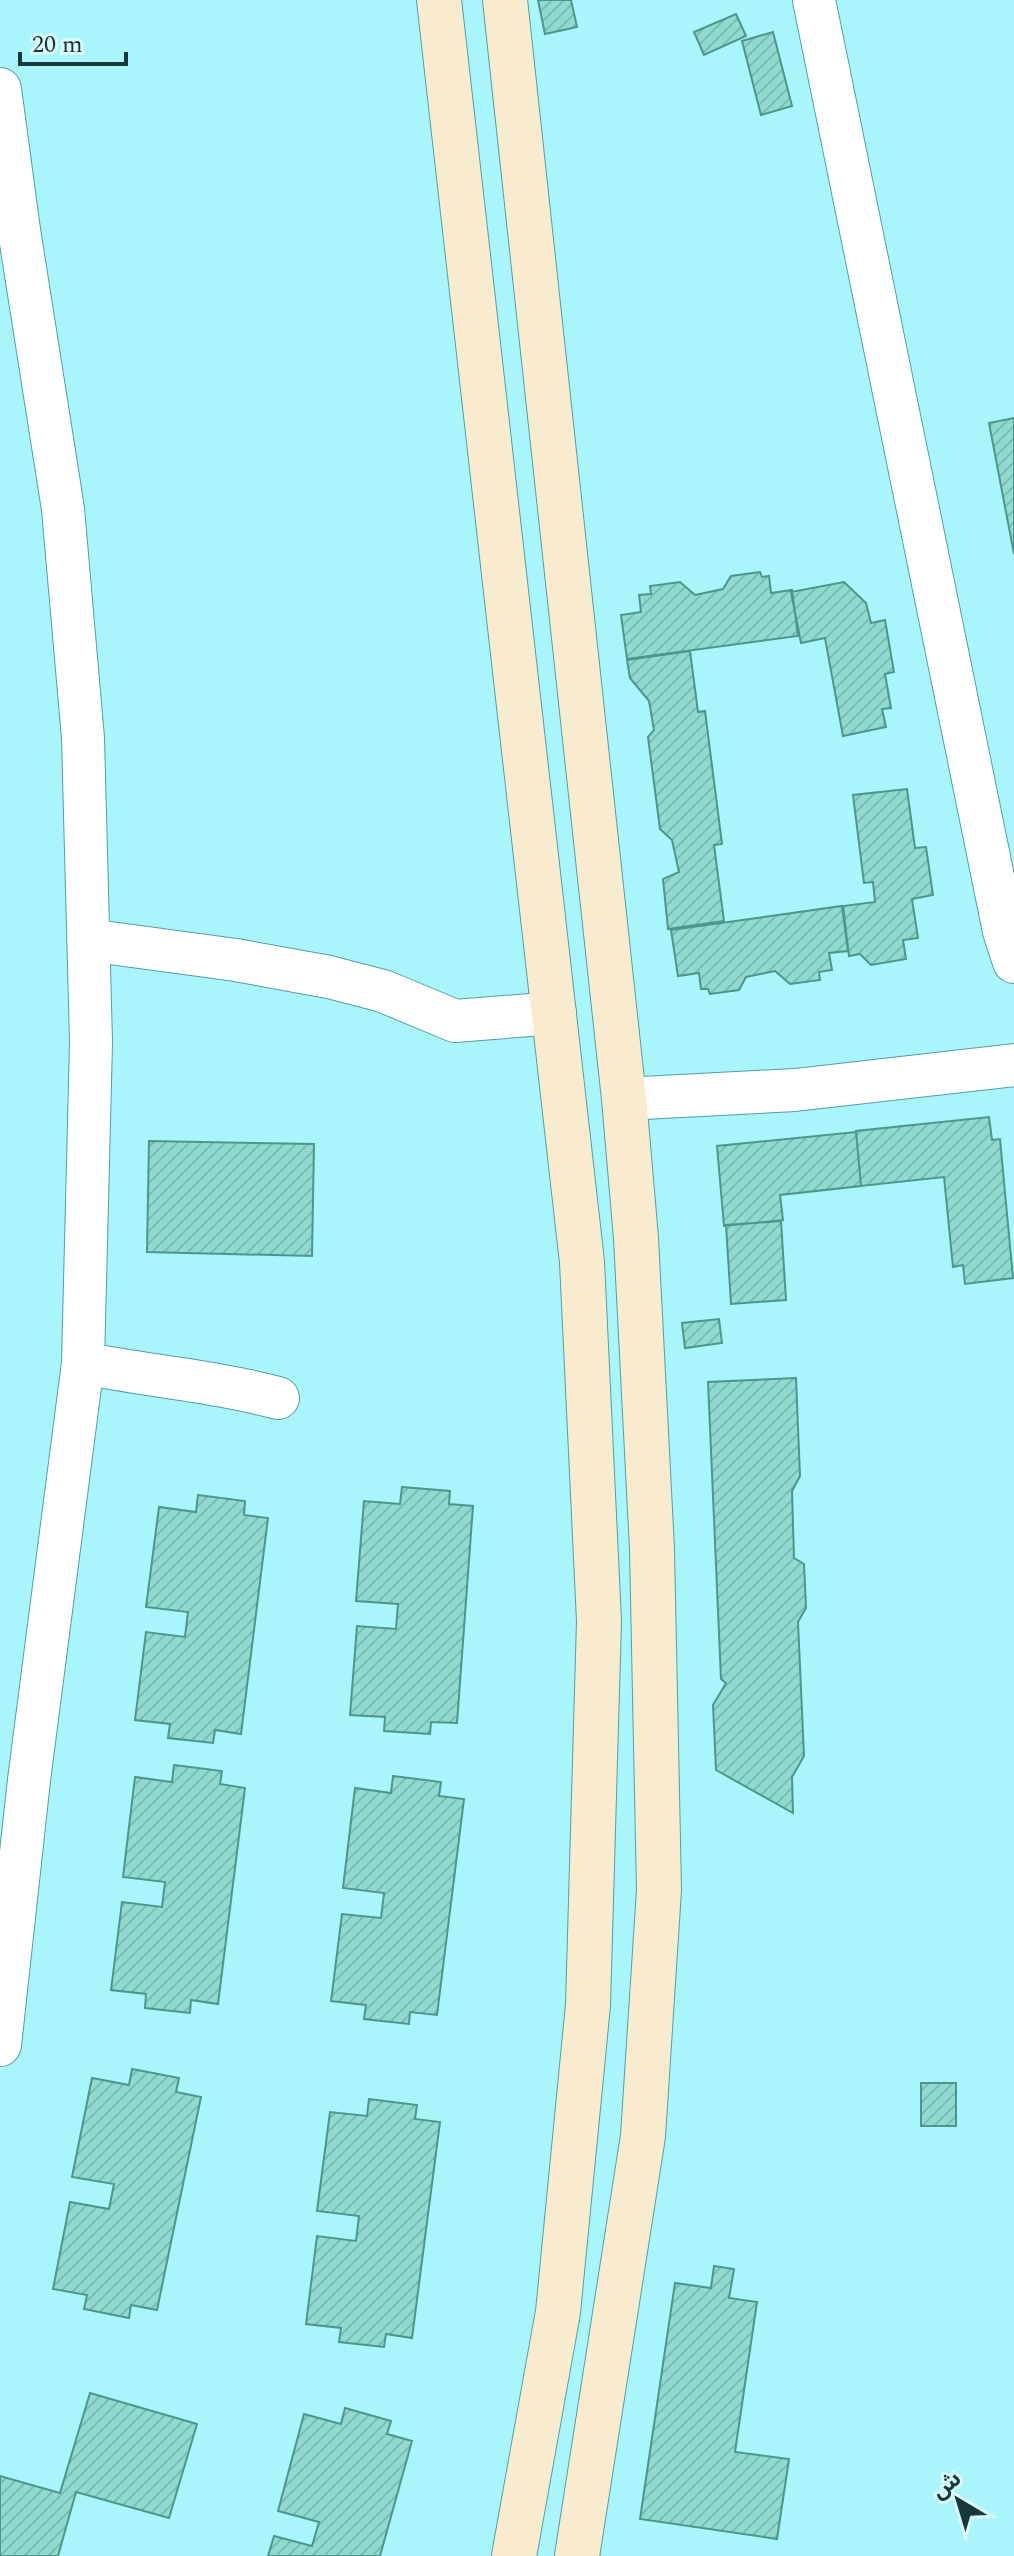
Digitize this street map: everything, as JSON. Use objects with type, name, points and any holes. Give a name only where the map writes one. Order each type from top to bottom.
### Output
[{"type":"main road","points":[[439,0],[582,1262],[599,1621],[588,2005],[558,2312],[514,2556]]},
{"type":"main road","points":[[505,0],[624,1099],[636,1238],[652,1549],[659,1890],[643,2136],[577,2556]]},
{"type":"main road","points":[[595,1552],[652,1549]]},
{"type":"street","points":[[814,0],[1004,931],[1014,962]]},
{"type":"street","points":[[0,89],[63,509],[83,738],[91,1042],[83,1363],[29,1780],[0,2045]]},
{"type":"street","points":[[88,940],[236,960],[329,977],[383,991],[455,1021],[555,1013]]},
{"type":"street","points":[[624,1099],[795,1090],[1014,1065]]},
{"type":"street","points":[[83,1363],[140,1375],[233,1386],[278,1398]]},
{"type":"building","points":[[538,0],[571,0],[577,27],[545,34]]},
{"type":"building","points":[[736,14],[746,36],[704,55],[694,32]]},
{"type":"building","points":[[773,32],[792,106],[761,115],[742,41]]},
{"type":"building","points":[[1014,418],[1014,554],[989,423]]},
{"type":"building","points":[[760,572],[762,577],[769,576],[771,593],[792,590],[798,636],[627,659],[621,615],[641,612],[639,595],[651,594],[650,586],[680,582],[695,595],[723,589],[731,576]]},
{"type":"building","points":[[844,582],[866,603],[871,623],[885,620],[894,672],[885,674],[891,708],[882,709],[886,727],[843,736],[825,638],[801,643],[791,592]]},
{"type":"building","points":[[690,651],[698,712],[705,711],[722,844],[714,845],[724,921],[668,929],[663,879],[679,872],[672,840],[660,829],[648,737],[654,730],[649,701],[630,678],[627,660]]},
{"type":"building","points":[[907,789],[915,848],[926,847],[933,895],[912,899],[918,938],[903,940],[906,959],[871,965],[860,954],[849,956],[843,906],[875,902],[873,882],[864,883],[853,795]]},
{"type":"building","points":[[842,906],[848,951],[829,953],[832,970],[819,972],[820,980],[790,984],[775,971],[746,977],[739,990],[710,994],[708,989],[701,989],[699,973],[678,976],[671,930]]},
{"type":"building","points":[[989,1117],[992,1140],[1000,1139],[1013,1278],[965,1284],[963,1265],[953,1267],[944,1177],[861,1186],[856,1131]]},
{"type":"building","points":[[856,1132],[861,1186],[780,1195],[783,1220],[724,1226],[717,1146]]},
{"type":"building","points":[[149,1141],[314,1144],[312,1256],[147,1252]]},
{"type":"building","points":[[781,1221],[786,1300],[731,1304],[726,1225]]},
{"type":"building","points":[[719,1319],[722,1343],[685,1348],[682,1323]]},
{"type":"building","points":[[796,1378],[800,1476],[792,1491],[794,1558],[804,1564],[806,1608],[798,1622],[804,1756],[792,1777],[793,1813],[716,1770],[713,1705],[726,1683],[721,1679],[708,1382]]},
{"type":"building","points":[[402,1487],[450,1491],[449,1504],[473,1506],[457,1723],[431,1722],[430,1734],[384,1731],[385,1717],[350,1715],[357,1626],[396,1629],[398,1604],[356,1601],[364,1501],[400,1504]]},
{"type":"building","points":[[198,1495],[245,1501],[244,1515],[268,1518],[241,1734],[215,1730],[213,1743],[168,1738],[170,1724],[135,1720],[146,1632],[185,1637],[188,1612],[146,1607],[159,1507],[196,1512]]},
{"type":"building","points":[[174,1765],[222,1771],[220,1784],[245,1788],[218,2004],[191,2000],[190,2013],[145,2008],[146,1994],[111,1990],[122,1902],[162,1907],[165,1882],[123,1877],[135,1777],[172,1782]]},
{"type":"building","points":[[393,1776],[441,1782],[439,1796],[464,1799],[437,2015],[410,2012],[409,2024],[364,2019],[366,2005],[331,2001],[342,1914],[381,1918],[384,1893],[343,1888],[355,1788],[391,1793]]},
{"type":"building","points":[[132,2069],[179,2078],[176,2092],[201,2097],[157,2310],[131,2305],[129,2318],[84,2309],[87,2295],[53,2289],[70,2202],[109,2209],[114,2184],[72,2177],[92,2078],[129,2085]]},
{"type":"building","points":[[921,2083],[956,2083],[956,2126],[921,2126]]},
{"type":"building","points":[[369,2099],[417,2105],[415,2119],[440,2122],[412,2338],[386,2334],[384,2347],[339,2342],[341,2328],[306,2324],[317,2236],[356,2241],[359,2216],[317,2211],[330,2112],[367,2116]]},
{"type":"building","points":[[714,2266],[734,2269],[729,2298],[757,2302],[735,2452],[789,2459],[777,2539],[640,2519],[675,2283],[711,2288]]},
{"type":"building","points":[[90,2393],[197,2424],[169,2518],[76,2492],[58,2556],[0,2556],[0,2476],[60,2493]]},
{"type":"building","points":[[345,2408],[391,2421],[387,2434],[412,2441],[380,2556],[268,2556],[274,2536],[312,2546],[319,2522],[278,2511],[304,2414],[341,2424]]}]
